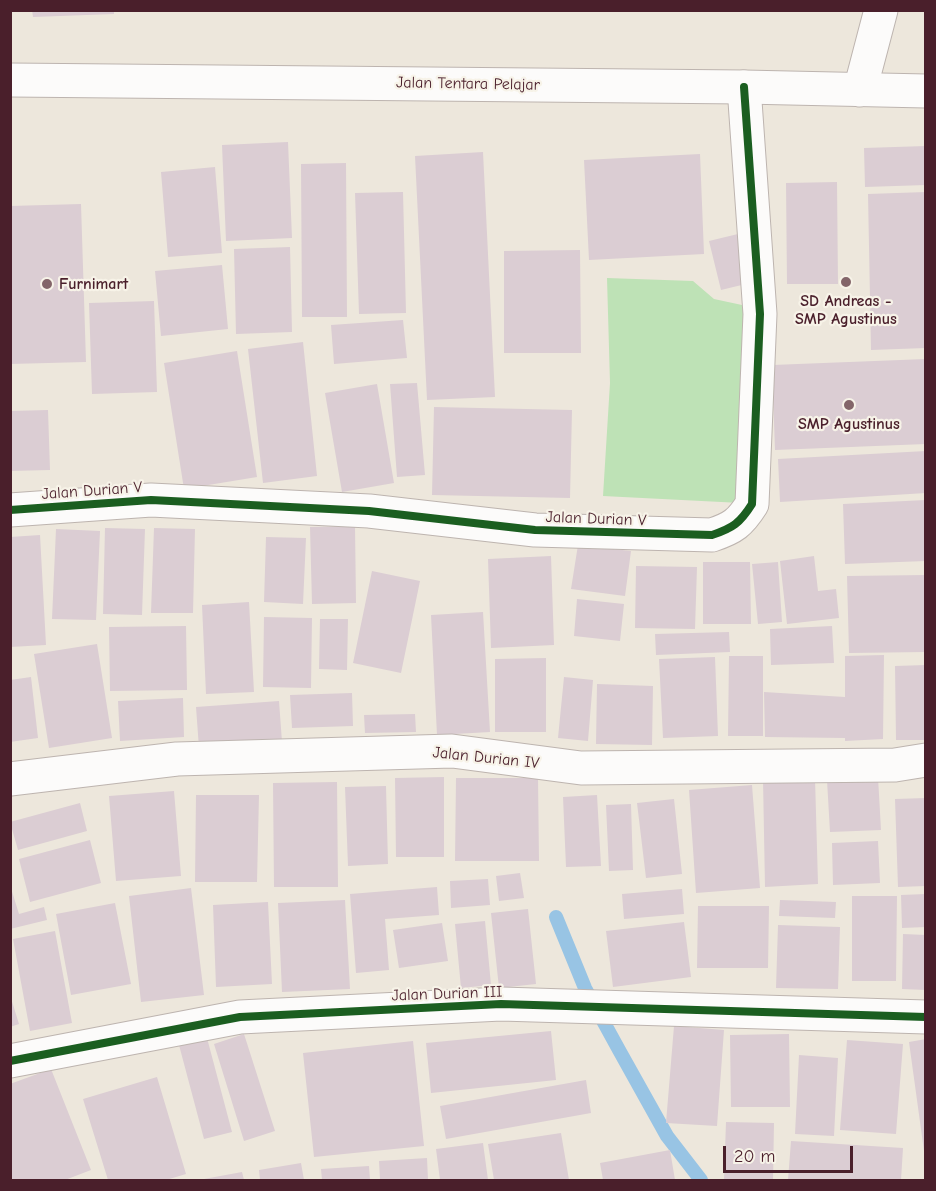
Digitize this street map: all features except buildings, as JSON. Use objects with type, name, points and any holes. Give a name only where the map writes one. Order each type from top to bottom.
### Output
[{"type":"street","points":[[860,90],[880,10]]},
{"type":"street","name":"Jalan Tentara Pelajar","points":[[10,80],[744,87],[926,92]]},
{"type":"street","name":"Jalan Durian V","points":[[10,510],[151,500],[369,511],[535,530],[712,535],[730,529],[742,520],[752,504],[760,314],[744,87]]},
{"type":"street","name":"Jalan Durian IV","points":[[10,779],[177,759],[452,751],[581,768],[895,765],[926,760]]},
{"type":"street","name":"Jalan Durian III","points":[[10,1061],[240,1017],[501,1004],[926,1017]]},
{"type":"green space","points":[[607,278],[693,281],[714,299],[742,305],[748,332],[741,503],[603,496],[610,383]]},
{"type":"waterway","points":[[556,917],[585,988],[619,1050],[667,1136],[701,1180]]},
{"type":"cycle path","points":[[10,510],[151,500],[369,511],[535,530],[712,535],[731,527],[744,516],[752,504],[760,314],[744,87]]},
{"type":"cycle path","points":[[10,1061],[240,1017],[501,1004],[926,1017]]},
{"type":"place","name":"SD Andreas - SMP Agustinus","points":[[846,282]]},
{"type":"place","name":"Furnimart","points":[[47,284]]},
{"type":"place","name":"SMP Agustinus","points":[[849,405]]}]
